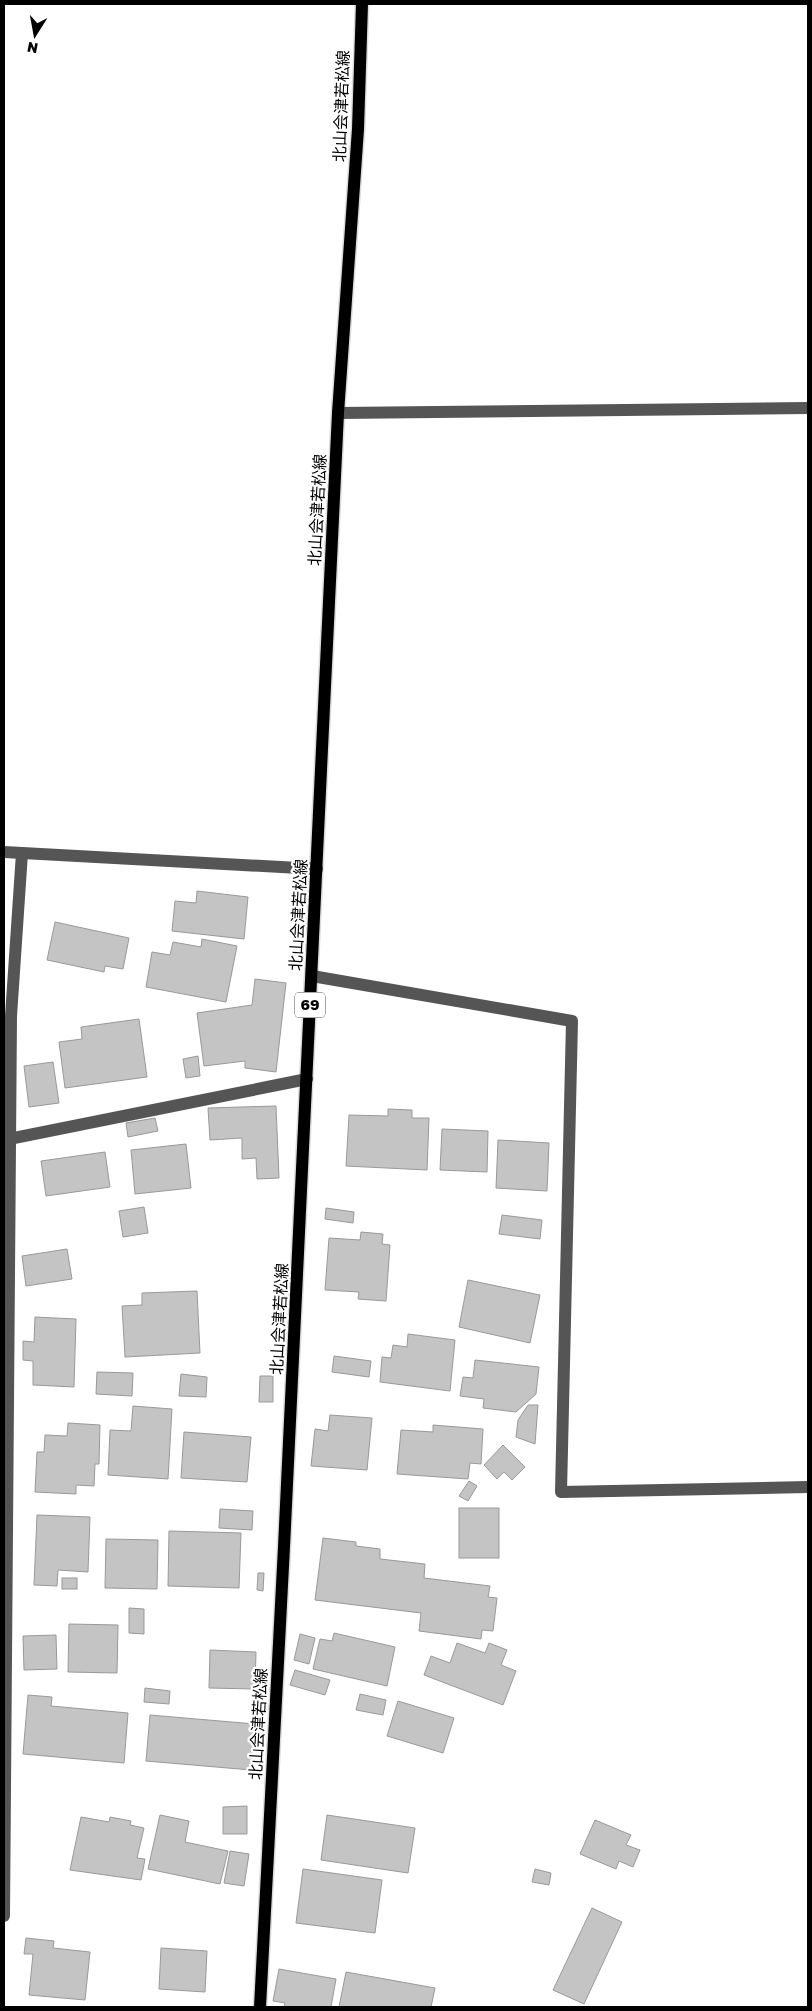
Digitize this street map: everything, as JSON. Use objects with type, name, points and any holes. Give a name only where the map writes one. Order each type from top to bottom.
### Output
[{"type":"main road","name":"北山会津若松線","points":[[260,2007],[307,1079],[338,413],[358,129],[362,4]]},
{"type":"street","points":[[338,413],[808,408]]},
{"type":"street","points":[[4,852],[317,869]]},
{"type":"street","points":[[4,1916],[10,1016],[22,853]]},
{"type":"street","points":[[312,976],[572,1021],[561,1492],[808,1487]]},
{"type":"street","points":[[9,1140],[307,1079]]},
{"type":"building","points":[[197,891],[248,897],[244,939],[172,931],[175,901],[196,903]]},
{"type":"building","points":[[55,922],[129,938],[123,969],[105,966],[104,972],[47,960]]},
{"type":"building","points":[[202,939],[237,946],[226,1002],[146,987],[152,952],[170,955],[173,942],[201,947]]},
{"type":"building","points":[[255,979],[286,983],[276,1072],[245,1068],[245,1061],[204,1066],[197,1013],[252,1005]]},
{"type":"building","points":[[139,1019],[147,1077],[65,1088],[59,1042],[82,1039],[81,1027]]},
{"type":"building","points":[[198,1056],[200,1076],[186,1078],[183,1059]]},
{"type":"building","points":[[53,1062],[59,1103],[29,1107],[24,1066]]},
{"type":"building","points":[[276,1106],[279,1178],[257,1179],[256,1158],[242,1159],[242,1138],[210,1140],[208,1108]]},
{"type":"building","points":[[388,1109],[412,1110],[412,1118],[429,1118],[427,1170],[346,1166],[349,1115],[388,1116]]},
{"type":"building","points":[[155,1118],[158,1131],[128,1137],[126,1123]]},
{"type":"building","points":[[442,1129],[488,1131],[487,1172],[440,1170]]},
{"type":"building","points":[[498,1140],[549,1143],[547,1191],[496,1188]]},
{"type":"building","points":[[186,1144],[191,1188],[135,1194],[131,1150]]},
{"type":"building","points":[[105,1152],[110,1187],[46,1196],[41,1161]]},
{"type":"building","points":[[144,1207],[148,1233],[123,1237],[119,1211]]},
{"type":"building","points":[[326,1208],[354,1212],[353,1223],[325,1219]]},
{"type":"building","points":[[502,1215],[542,1220],[540,1239],[499,1234]]},
{"type":"building","points":[[361,1232],[383,1234],[382,1244],[390,1245],[386,1301],[358,1299],[359,1292],[325,1290],[329,1238],[360,1240]]},
{"type":"building","points":[[67,1249],[72,1279],[26,1286],[22,1256]]},
{"type":"building","points":[[468,1280],[540,1295],[530,1343],[459,1327]]},
{"type":"building","points":[[197,1291],[200,1353],[125,1357],[122,1306],[142,1305],[142,1293]]},
{"type":"building","points":[[35,1317],[76,1319],[74,1387],[33,1385],[33,1361],[23,1360],[23,1341],[34,1342]]},
{"type":"building","points":[[408,1334],[455,1340],[450,1391],[380,1382],[382,1357],[391,1358],[393,1345],[407,1347]]},
{"type":"building","points":[[334,1356],[371,1361],[369,1377],[332,1372]]},
{"type":"building","points":[[475,1360],[539,1367],[536,1394],[516,1412],[483,1408],[484,1399],[460,1396],[463,1377],[473,1378]]},
{"type":"building","points":[[97,1372],[133,1373],[132,1396],[96,1394]]},
{"type":"building","points":[[181,1374],[207,1377],[206,1397],[179,1396]]},
{"type":"building","points":[[260,1376],[273,1376],[273,1402],[259,1402]]},
{"type":"building","points":[[528,1405],[538,1405],[535,1444],[516,1437],[518,1420]]},
{"type":"building","points":[[133,1406],[172,1409],[168,1479],[108,1475],[110,1430],[131,1431]]},
{"type":"building","points":[[330,1415],[372,1418],[367,1470],[311,1466],[315,1429],[328,1431]]},
{"type":"building","points":[[68,1423],[100,1425],[99,1464],[95,1464],[94,1486],[76,1485],[76,1494],[35,1492],[37,1452],[44,1452],[45,1435],[67,1436]]},
{"type":"building","points":[[433,1425],[483,1429],[481,1464],[470,1463],[468,1479],[397,1474],[401,1430],[433,1432]]},
{"type":"building","points":[[184,1432],[251,1437],[247,1482],[181,1478]]},
{"type":"building","points":[[503,1445],[525,1467],[512,1480],[504,1472],[497,1479],[484,1465]]},
{"type":"building","points":[[469,1481],[477,1486],[468,1501],[459,1496]]},
{"type":"building","points":[[459,1508],[499,1508],[499,1558],[459,1558]]},
{"type":"building","points":[[220,1509],[253,1511],[252,1530],[219,1528]]},
{"type":"building","points":[[37,1515],[90,1517],[88,1572],[58,1570],[57,1586],[34,1585]]},
{"type":"building","points":[[169,1531],[241,1533],[239,1588],[168,1586]]},
{"type":"building","points":[[323,1538],[356,1542],[356,1546],[380,1549],[380,1559],[425,1564],[424,1578],[490,1586],[488,1597],[497,1598],[493,1631],[482,1630],[481,1639],[419,1631],[421,1613],[315,1600]]},
{"type":"building","points":[[106,1539],[158,1540],[157,1589],[105,1588]]},
{"type":"building","points":[[258,1573],[264,1573],[263,1591],[257,1590]]},
{"type":"building","points":[[62,1578],[77,1578],[77,1589],[62,1589]]},
{"type":"building","points":[[129,1608],[144,1609],[144,1634],[129,1633]]},
{"type":"building","points":[[69,1624],[118,1625],[117,1673],[68,1672]]},
{"type":"building","points":[[334,1633],[395,1647],[387,1686],[313,1669],[320,1639],[332,1641]]},
{"type":"building","points":[[300,1634],[315,1638],[309,1664],[294,1660]]},
{"type":"building","points":[[56,1635],[57,1669],[24,1670],[23,1636]]},
{"type":"building","points":[[457,1643],[485,1653],[489,1643],[507,1650],[501,1665],[516,1671],[503,1705],[424,1675],[431,1656],[450,1663]]},
{"type":"building","points":[[210,1650],[256,1652],[255,1689],[209,1688]]},
{"type":"building","points":[[295,1670],[330,1680],[325,1695],[290,1685]]},
{"type":"building","points":[[145,1688],[170,1691],[169,1704],[144,1702]]},
{"type":"building","points":[[360,1694],[386,1700],[383,1715],[356,1710]]},
{"type":"building","points":[[28,1695],[52,1697],[51,1706],[128,1713],[124,1763],[23,1754]]},
{"type":"building","points":[[398,1701],[454,1718],[443,1753],[387,1736]]},
{"type":"building","points":[[150,1715],[255,1724],[251,1770],[146,1761]]},
{"type":"building","points":[[247,1806],[247,1834],[223,1834],[223,1807]]},
{"type":"building","points":[[160,1815],[189,1821],[185,1842],[228,1851],[220,1884],[148,1869]]},
{"type":"building","points":[[327,1815],[415,1828],[408,1873],[321,1860]]},
{"type":"building","points":[[81,1817],[109,1822],[110,1817],[131,1821],[130,1825],[144,1828],[137,1858],[145,1859],[141,1880],[70,1870]]},
{"type":"building","points":[[595,1820],[631,1835],[626,1845],[640,1850],[633,1867],[619,1861],[616,1869],[580,1854]]},
{"type":"building","points":[[230,1851],[249,1854],[244,1886],[224,1883]]},
{"type":"building","points":[[303,1869],[382,1880],[375,1933],[296,1923]]},
{"type":"building","points":[[535,1869],[551,1873],[549,1885],[532,1882]]},
{"type":"building","points":[[592,1908],[622,1922],[584,2004],[553,1990]]},
{"type":"building","points":[[26,1938],[54,1941],[53,1948],[90,1952],[85,2000],[29,1995],[33,1954],[24,1954]]},
{"type":"building","points":[[161,1948],[207,1951],[205,1992],[159,1989]]},
{"type":"building","points":[[279,1969],[336,1979],[331,2007],[284,2007],[285,2003],[273,2001]]},
{"type":"building","points":[[346,1972],[435,1988],[431,2007],[339,2007]]}]
